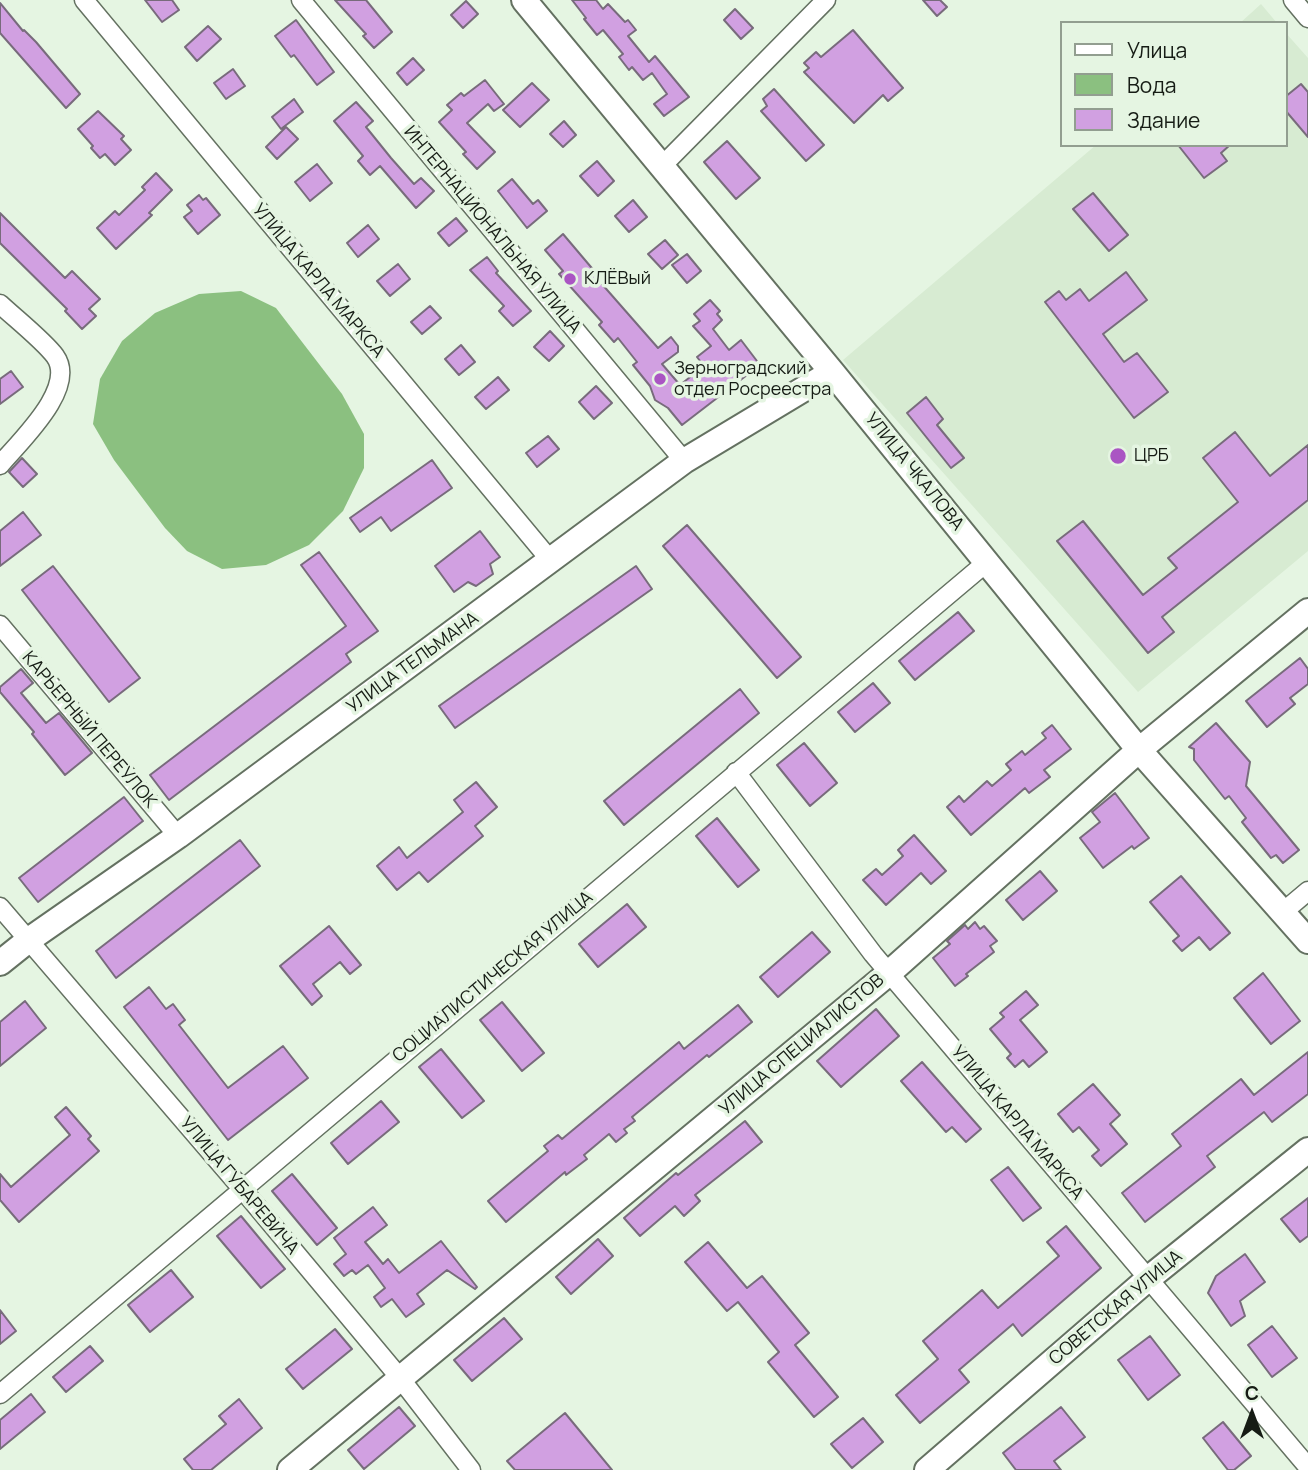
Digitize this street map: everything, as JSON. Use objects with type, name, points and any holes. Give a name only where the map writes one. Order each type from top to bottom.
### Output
[{"type":"street","name":"УЛИЦА КАРЛА МАРКСА","points":[[84,0],[551,561]]},
{"type":"street","name":"ИНТЕРНАЦИОНАЛЬНАЯ УЛИЦА","points":[[301,0],[684,461]]},
{"type":"street","name":"УЛИЦА ЧКАЛОВА","points":[[524,0],[832,372],[1139,750],[1308,941]]},
{"type":"street","points":[[1293,0],[1308,18]]},
{"type":"street","points":[[662,166],[822,1]]},
{"type":"street","points":[[0,304],[57,358],[60,380],[51,404],[0,465]]},
{"type":"street","name":"УЛИЦА ТЕЛЬМАНА","points":[[0,963],[30,939],[178,836],[684,461],[832,372]]},
{"type":"street","name":"СОЦИАЛИСТИЧЕСКАЯ УЛИЦА","points":[[0,1394],[987,562]]},
{"type":"street","name":"УЛИЦА СПЕЦИАЛИСТОВ","points":[[290,1470],[889,973],[1139,750],[1308,611]]},
{"type":"street","name":"КАРЬЕРНЫЙ ПЕРЕУЛОК","points":[[0,625],[178,836]]},
{"type":"street","name":"УЛИЦА КАРЛА МАРКСА","points":[[736,772],[889,973],[1308,1466]]},
{"type":"street","points":[[1283,912],[1308,891]]},
{"type":"street","name":"УЛИЦА ГУБАРЕВИЧА","points":[[0,907],[243,1190],[400,1378],[471,1470]]},
{"type":"street","name":"СОВЕТСКАЯ УЛИЦА","points":[[927,1470],[1149,1278],[1308,1150]]},
{"type":"shaded area","points":[[1261,4],[1275,21],[1242,21]]},
{"type":"shaded area","name":"ЦРБ","points":[[1287,34],[1308,58],[1308,551],[1138,692],[843,360],[1094,147],[1287,147]]},
{"type":"water","points":[[241,291],[276,308],[342,394],[364,434],[364,468],[343,511],[309,545],[266,565],[222,569],[187,551],[165,528],[114,460],[93,424],[100,379],[122,341],[155,313],[199,294]]},
{"type":"building","points":[[145,0],[172,0],[179,10],[162,22]]},
{"type":"building","points":[[335,0],[366,0],[392,32],[374,48],[363,36],[366,34]]},
{"type":"building","points":[[572,0],[596,0],[603,9],[608,4],[625,22],[628,20],[636,30],[628,36],[649,62],[655,56],[689,97],[664,116],[654,104],[667,94],[652,73],[643,80],[632,67],[629,70],[619,57],[623,54],[603,30],[597,35]]},
{"type":"building","points":[[923,0],[940,0],[947,7],[937,16]]},
{"type":"building","points":[[466,1],[478,14],[463,28],[451,15]]},
{"type":"building","points":[[0,3],[80,94],[66,108],[0,33]]},
{"type":"building","points":[[735,9],[753,28],[741,39],[724,20]]},
{"type":"building","points":[[296,20],[334,72],[317,85],[275,36]]},
{"type":"building","points":[[208,26],[221,39],[197,61],[185,47]]},
{"type":"building","points":[[853,30],[903,88],[888,101],[883,95],[854,123],[804,72],[809,68],[804,63],[816,52],[821,57]]},
{"type":"building","points":[[413,58],[424,70],[407,85],[397,73]]},
{"type":"building","points":[[233,69],[245,86],[226,99],[214,83]]},
{"type":"building","points":[[485,80],[504,104],[494,111],[488,104],[467,123],[495,152],[477,169],[463,154],[466,152],[439,122],[452,110],[447,105],[461,93],[464,96]]},
{"type":"building","points":[[532,83],[549,100],[520,127],[503,110]]},
{"type":"building","points":[[1301,84],[1308,92],[1308,137],[1287,112],[1287,95]]},
{"type":"building","points":[[774,89],[824,145],[806,161],[761,111],[767,106],[763,99]]},
{"type":"building","points":[[294,99],[303,112],[281,129],[272,117]]},
{"type":"building","points":[[356,102],[373,121],[366,127],[391,158],[414,184],[421,178],[434,191],[416,208],[380,166],[370,175],[358,161],[363,156],[334,121]]},
{"type":"building","points":[[98,111],[124,136],[121,139],[131,150],[115,165],[105,154],[100,158],[78,129]]},
{"type":"building","points":[[564,121],[576,135],[563,147],[550,134]]},
{"type":"building","points":[[286,127],[298,139],[277,159],[266,147]]},
{"type":"building","points":[[727,141],[760,178],[736,199],[704,162]]},
{"type":"building","points":[[1180,147],[1228,147],[1221,153],[1227,161],[1204,178]]},
{"type":"building","points":[[597,161],[614,181],[598,196],[580,176]]},
{"type":"building","points":[[317,164],[332,183],[310,201],[295,182]]},
{"type":"building","points":[[156,173],[172,190],[149,213],[152,215],[116,249],[97,228],[115,211],[119,215],[145,190],[142,187]]},
{"type":"building","points":[[512,179],[533,204],[538,200],[547,211],[527,228],[498,191]]},
{"type":"building","points":[[1093,193],[1128,235],[1109,251],[1073,209]]},
{"type":"building","points":[[199,195],[203,200],[206,198],[220,215],[198,234],[184,217],[192,211],[187,205]]},
{"type":"building","points":[[633,200],[647,217],[629,232],[615,216]]},
{"type":"building","points":[[0,213],[65,278],[72,271],[100,299],[89,309],[96,316],[82,329],[65,311],[67,309],[0,243]]},
{"type":"building","points":[[456,218],[467,231],[449,246],[438,233]]},
{"type":"building","points":[[368,225],[379,239],[358,257],[347,243]]},
{"type":"building","points":[[563,234],[596,273],[594,275],[658,348],[671,337],[678,346],[678,352],[662,364],[680,385],[704,366],[697,357],[711,346],[693,326],[700,321],[694,314],[710,300],[720,311],[717,314],[722,320],[713,329],[729,350],[741,340],[760,365],[682,425],[668,408],[655,400],[650,386],[633,365],[637,362],[618,338],[614,342],[599,325],[602,322],[559,274],[563,271],[545,250]]},
{"type":"building","points":[[665,240],[678,255],[662,269],[648,254]]},
{"type":"building","points":[[687,254],[701,271],[687,283],[672,265]]},
{"type":"building","points":[[487,257],[498,271],[496,273],[531,311],[513,326],[499,311],[504,306],[470,270]]},
{"type":"building","points":[[398,264],[410,279],[390,296],[377,281]]},
{"type":"building","points":[[1126,272],[1147,300],[1103,334],[1124,362],[1137,353],[1168,392],[1134,418],[1045,302],[1059,291],[1066,300],[1080,289],[1089,301]]},
{"type":"building","points":[[430,306],[441,318],[422,334],[411,322]]},
{"type":"building","points":[[550,331],[564,346],[549,361],[534,347]]},
{"type":"building","points":[[461,345],[475,362],[459,375],[445,359]]},
{"type":"building","points":[[11,371],[23,387],[0,404],[0,379]]},
{"type":"building","points":[[498,377],[509,390],[486,409],[475,397]]},
{"type":"building","points":[[596,386],[612,403],[594,419],[579,402]]},
{"type":"building","points":[[926,397],[943,419],[937,425],[964,458],[951,468],[907,413]]},
{"type":"building","points":[[1235,432],[1270,476],[1308,445],[1308,500],[1162,617],[1174,632],[1148,653],[1057,541],[1083,521],[1143,595],[1177,568],[1168,558],[1238,502],[1203,458]]},
{"type":"building","points":[[548,436],[559,449],[537,467],[526,453]]},
{"type":"building","points":[[22,458],[37,474],[23,487],[9,472]]},
{"type":"building","points":[[432,460],[452,488],[391,531],[381,517],[360,532],[350,518]]},
{"type":"building","points":[[23,512],[41,535],[0,566],[0,531]]},
{"type":"building","points":[[687,525],[801,657],[777,678],[663,546]]},
{"type":"building","points":[[480,531],[500,557],[490,564],[493,574],[476,586],[468,582],[454,592],[435,566]]},
{"type":"building","points":[[319,552],[378,631],[346,654],[351,662],[169,800],[150,775],[346,626],[301,565]]},
{"type":"building","points":[[53,566],[140,678],[109,702],[22,590]]},
{"type":"building","points":[[636,566],[652,589],[455,728],[439,706]]},
{"type":"building","points":[[958,612],[974,631],[915,680],[899,661]]},
{"type":"building","points":[[1300,658],[1308,669],[1308,684],[1290,698],[1295,704],[1267,727],[1246,701]]},
{"type":"building","points":[[21,669],[33,683],[21,693],[46,723],[59,713],[92,753],[65,775],[32,734],[34,732],[0,692],[0,687]]},
{"type":"building","points":[[873,683],[890,703],[855,732],[838,712]]},
{"type":"building","points":[[740,689],[759,713],[624,825],[604,801]]},
{"type":"building","points":[[1216,723],[1250,762],[1246,786],[1299,850],[1283,863],[1276,855],[1271,858],[1242,822],[1246,818],[1229,796],[1225,799],[1194,760],[1194,749],[1189,747]]},
{"type":"building","points":[[1052,725],[1071,749],[1044,770],[1050,777],[1029,793],[1025,788],[971,835],[947,807],[959,796],[964,802],[987,781],[992,786],[1011,770],[1006,764],[1022,751],[1025,755],[1046,738],[1042,733]]},
{"type":"building","points":[[804,743],[837,783],[810,806],[777,765]]},
{"type":"building","points":[[476,782],[497,807],[475,826],[483,836],[428,882],[419,872],[397,890],[377,866],[399,847],[407,858],[463,812],[454,800]]},
{"type":"building","points":[[1115,793],[1149,838],[1134,849],[1132,846],[1103,868],[1080,838],[1100,822],[1092,812]]},
{"type":"building","points":[[124,797],[143,821],[38,902],[19,878]]},
{"type":"building","points":[[717,818],[759,870],[738,887],[696,836]]},
{"type":"building","points":[[914,835],[946,871],[931,884],[921,873],[886,905],[863,880],[876,869],[882,875],[903,856],[898,850]]},
{"type":"building","points":[[240,840],[260,866],[116,978],[96,951]]},
{"type":"building","points":[[1040,871],[1057,891],[1023,920],[1006,900]]},
{"type":"building","points":[[1181,876],[1230,933],[1210,950],[1199,937],[1182,951],[1173,941],[1179,936],[1150,902]]},
{"type":"building","points":[[627,904],[646,927],[598,967],[579,944]]},
{"type":"building","points":[[975,922],[980,929],[984,926],[997,941],[990,946],[994,952],[955,986],[933,958],[950,944],[947,941],[965,925],[968,929]]},
{"type":"building","points":[[329,926],[361,965],[350,974],[340,962],[313,984],[322,996],[312,1005],[280,966]]},
{"type":"building","points":[[812,932],[830,952],[778,997],[760,977]]},
{"type":"building","points":[[1263,973],[1300,1021],[1271,1044],[1234,998]]},
{"type":"building","points":[[149,987],[166,1009],[173,1004],[185,1020],[179,1025],[228,1088],[283,1046],[308,1078],[228,1140],[124,1007]]},
{"type":"building","points":[[1026,991],[1038,1005],[1020,1020],[1047,1052],[1029,1067],[1023,1060],[1015,1067],[1007,1058],[1011,1054],[990,1029],[1004,1017],[1000,1013]]},
{"type":"building","points":[[25,1001],[46,1028],[0,1066],[0,1022]]},
{"type":"building","points":[[502,1002],[544,1053],[522,1071],[480,1020]]},
{"type":"building","points":[[738,1005],[752,1022],[632,1117],[635,1121],[624,1129],[627,1133],[616,1142],[609,1134],[584,1155],[587,1159],[566,1175],[565,1172],[506,1222],[488,1201],[548,1151],[544,1146],[558,1135],[562,1139],[679,1042],[684,1049]]},
{"type":"building","points":[[876,1009],[899,1036],[841,1087],[817,1061]]},
{"type":"building","points":[[441,1049],[484,1101],[462,1118],[419,1067]]},
{"type":"building","points":[[1308,1052],[1308,1094],[1272,1122],[1264,1112],[1207,1156],[1215,1167],[1145,1222],[1122,1193],[1181,1146],[1172,1134],[1241,1079],[1254,1095]]},
{"type":"building","points":[[922,1062],[981,1129],[966,1142],[952,1127],[946,1132],[901,1081]]},
{"type":"building","points":[[1093,1084],[1120,1115],[1110,1124],[1127,1144],[1101,1166],[1092,1156],[1099,1150],[1079,1127],[1073,1132],[1058,1114]]},
{"type":"building","points":[[381,1101],[399,1122],[348,1164],[331,1143]]},
{"type":"building","points":[[66,1107],[91,1136],[88,1139],[99,1151],[19,1222],[0,1200],[0,1174],[11,1187],[70,1135],[55,1117]]},
{"type":"building","points":[[745,1121],[762,1142],[695,1195],[700,1201],[684,1216],[675,1206],[640,1236],[624,1218],[676,1173],[678,1175]]},
{"type":"building","points":[[1008,1167],[1041,1208],[1023,1221],[991,1180]]},
{"type":"building","points":[[292,1174],[337,1228],[317,1245],[272,1191]]},
{"type":"building","points":[[1308,1198],[1308,1236],[1300,1242],[1281,1219]]},
{"type":"building","points":[[373,1207],[387,1225],[365,1242],[383,1264],[388,1259],[399,1273],[441,1241],[477,1287],[475,1289],[447,1270],[417,1294],[424,1304],[406,1317],[392,1299],[381,1307],[374,1297],[385,1288],[368,1265],[356,1274],[352,1270],[344,1276],[334,1264],[346,1254],[334,1238]]},
{"type":"building","points":[[241,1216],[285,1269],[261,1288],[217,1236]]},
{"type":"building","points":[[1066,1226],[1101,1268],[1022,1336],[1013,1324],[959,1370],[969,1382],[920,1423],[896,1395],[938,1359],[923,1341],[982,1290],[998,1308],[1059,1256],[1047,1242]]},
{"type":"building","points":[[598,1239],[613,1256],[571,1294],[556,1277]]},
{"type":"building","points":[[708,1242],[747,1288],[762,1276],[809,1333],[795,1345],[838,1397],[814,1417],[768,1362],[779,1352],[738,1302],[727,1311],[685,1262]]},
{"type":"building","points":[[1245,1254],[1265,1282],[1240,1301],[1245,1316],[1231,1326],[1208,1293],[1216,1276]]},
{"type":"building","points":[[171,1270],[193,1297],[150,1332],[128,1305]]},
{"type":"building","points":[[0,1310],[16,1331],[0,1344]]},
{"type":"building","points":[[504,1318],[522,1339],[472,1381],[454,1360]]},
{"type":"building","points":[[1272,1326],[1297,1358],[1272,1377],[1248,1345]]},
{"type":"building","points":[[335,1329],[352,1349],[303,1389],[286,1369]]},
{"type":"building","points":[[1150,1336],[1180,1375],[1148,1400],[1118,1360]]},
{"type":"building","points":[[90,1346],[103,1361],[66,1392],[53,1377]]},
{"type":"building","points":[[31,1394],[45,1412],[0,1449],[0,1420]]},
{"type":"building","points":[[239,1399],[262,1428],[211,1470],[193,1470],[184,1459],[226,1424],[219,1416]]},
{"type":"building","points":[[399,1407],[415,1426],[364,1469],[348,1450]]},
{"type":"building","points":[[1061,1407],[1085,1437],[1054,1461],[1061,1470],[1016,1470],[1003,1453]]},
{"type":"building","points":[[565,1413],[612,1470],[515,1470],[507,1461]]},
{"type":"building","points":[[863,1418],[883,1442],[852,1468],[831,1444]]},
{"type":"building","points":[[1223,1422],[1251,1456],[1234,1470],[1228,1470],[1203,1438]]},
{"type":"place","name":"КЛЁВый","points":[[570,279]]},
{"type":"place","name":"Зерноградский отдел Росреестра","points":[[660,379]]},
{"type":"place","name":"ЦРБ","points":[[1118,456]]}]
